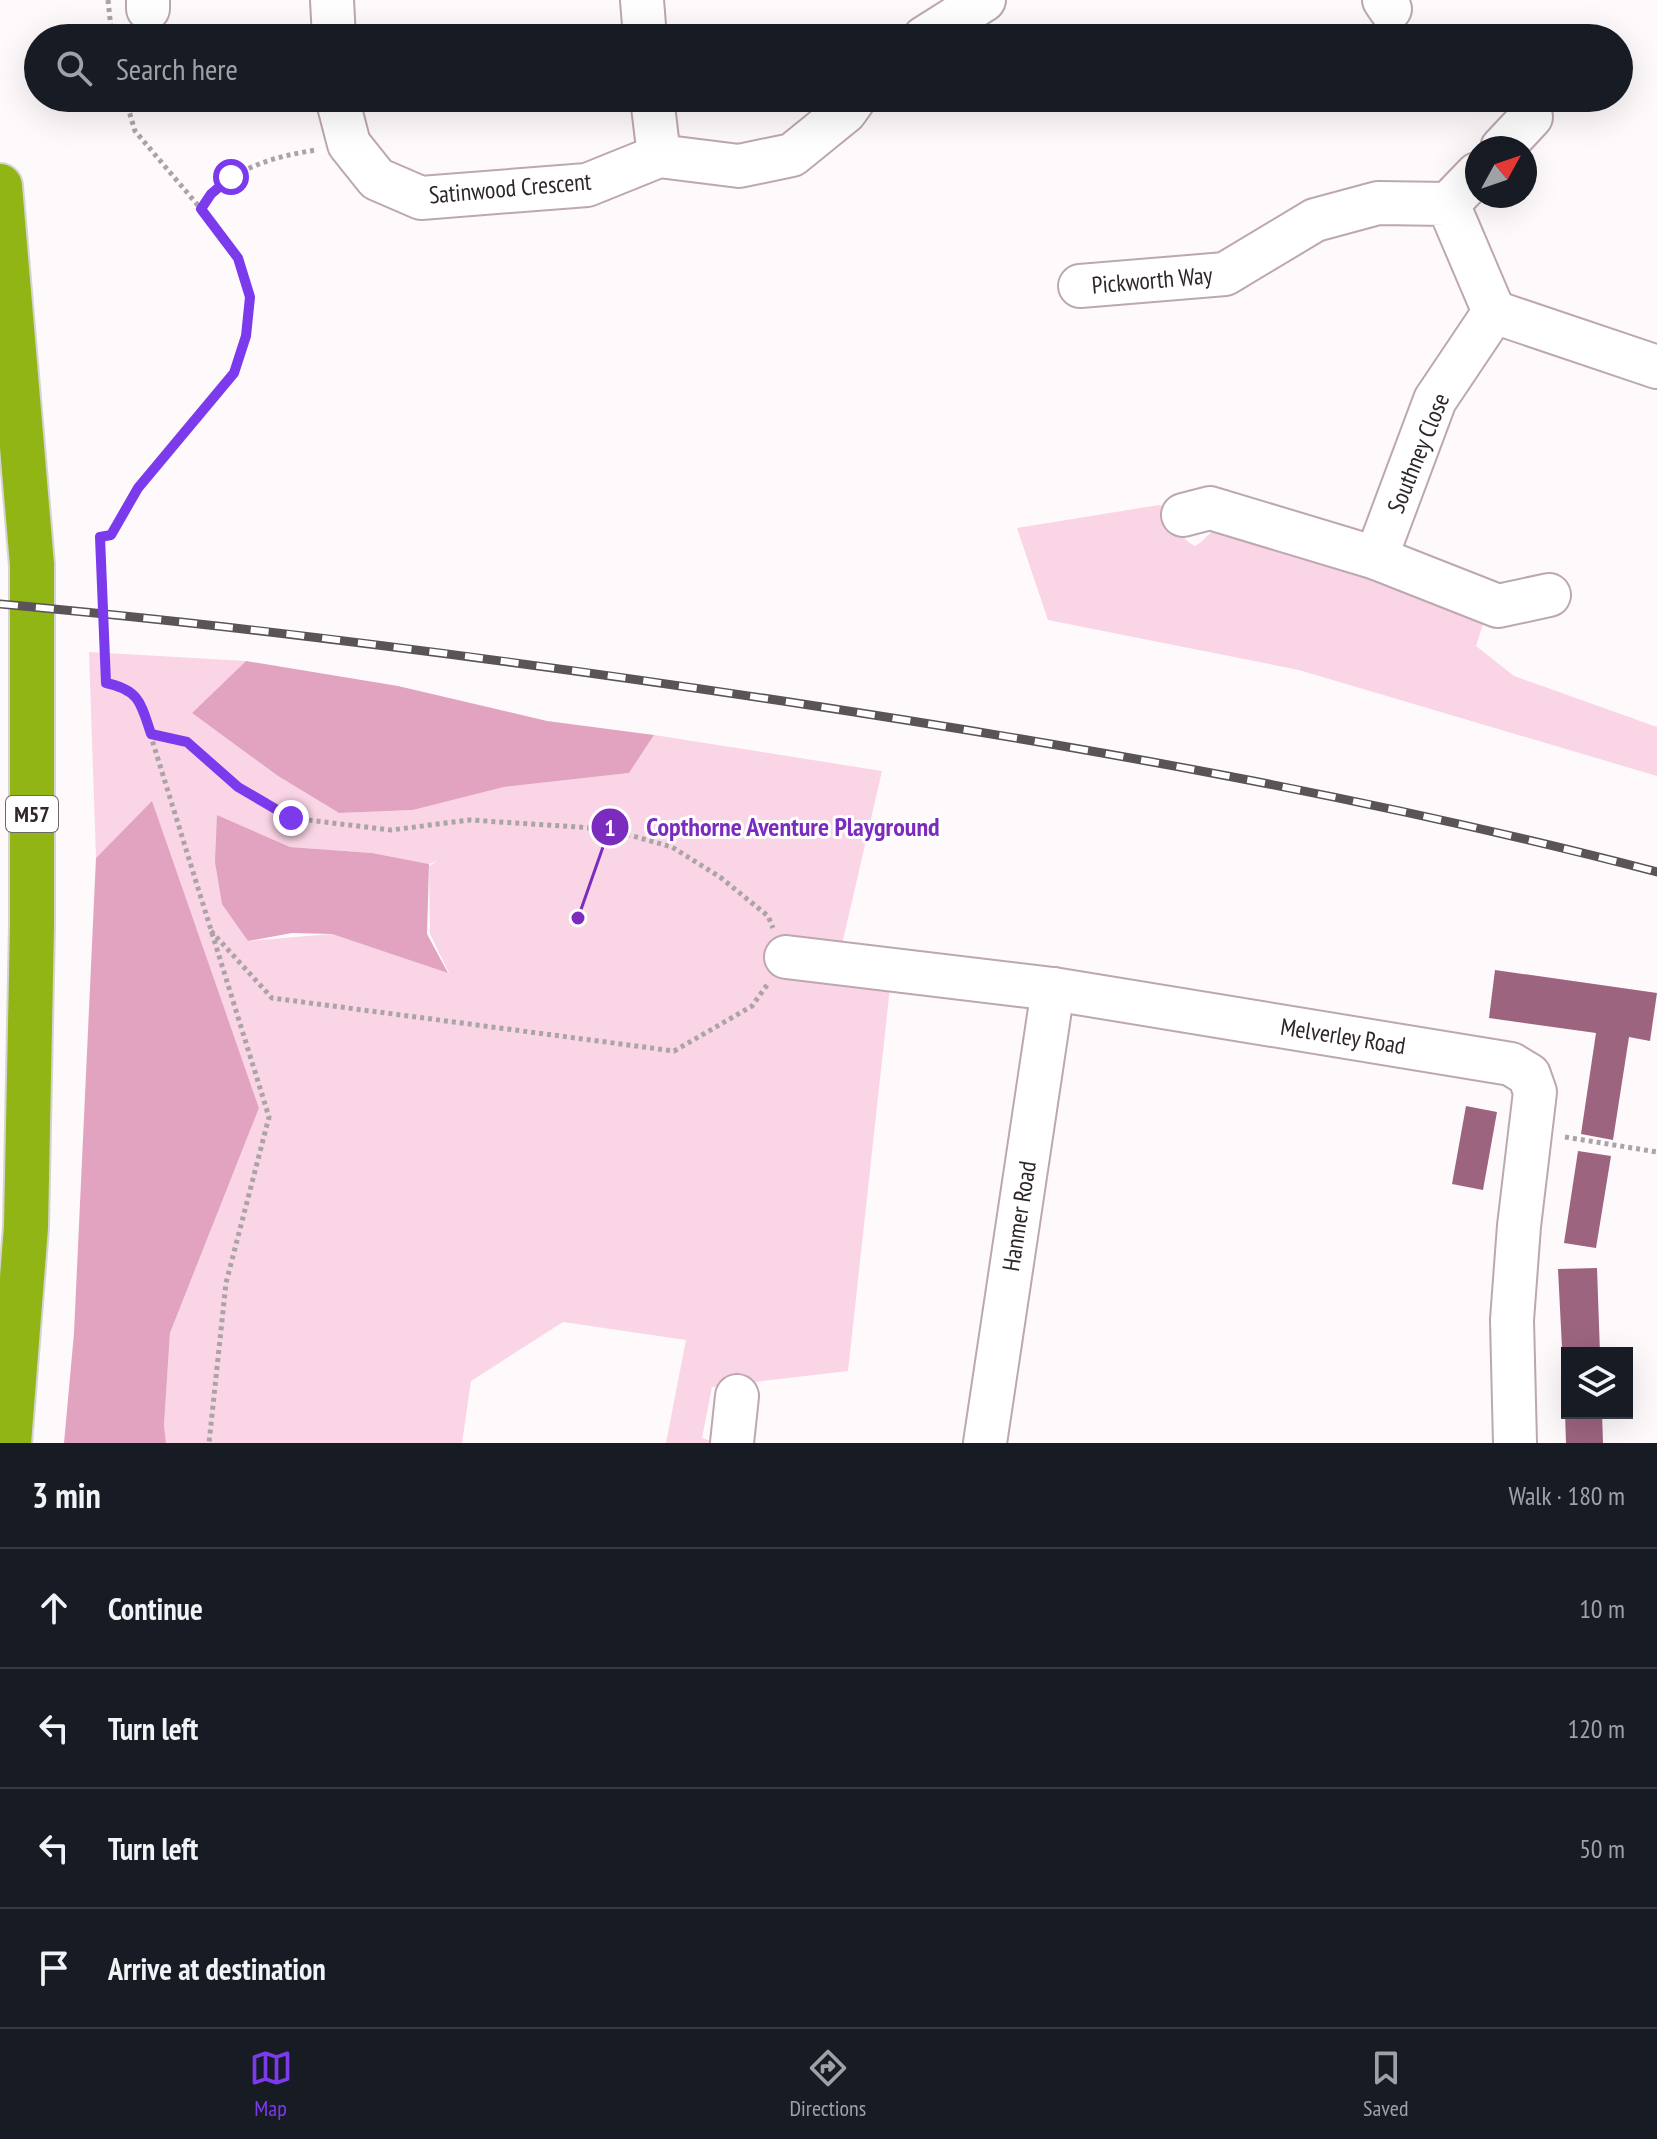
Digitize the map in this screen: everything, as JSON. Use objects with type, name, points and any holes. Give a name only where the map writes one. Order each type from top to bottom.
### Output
[{"type":"highway","name":"M57","points":[[0,186],[32,565],[32,925],[26,1227],[9,1443]]},
{"type":"street","points":[[332,0],[333,24]]},
{"type":"street","points":[[642,0],[644,24]]},
{"type":"street","points":[[946,24],[984,0]]},
{"type":"street","name":"Satinwood Crescent","points":[[341,112],[349,144],[377,179],[421,198],[587,185],[659,156],[739,166],[792,155],[845,112]]},
{"type":"street","points":[[654,112],[659,156]]},
{"type":"street","points":[[1513,136],[1531,117]]},
{"type":"street","points":[[1465,186],[1448,204],[1494,312],[1657,367]]},
{"type":"street","name":"Pickworth Way","points":[[1080,286],[1225,274],[1315,220],[1378,203],[1448,204]]},
{"type":"street","name":"Southney Close","points":[[1376,558],[1435,400],[1494,312]]},
{"type":"street","points":[[1183,515],[1210,508],[1376,558],[1498,606],[1549,595]]},
{"type":"street","name":"Melverley Road","points":[[786,957],[1053,989],[1511,1064],[1529,1075],[1535,1092],[1519,1226],[1512,1320],[1515,1443]]},
{"type":"street","name":"Hanmer Road","points":[[985,1443],[1053,989]]},
{"type":"street","points":[[732,1443],[737,1396]]},
{"type":"street","points":[[1506,1443],[1515,1443]]},
{"type":"path","points":[[108,0],[111,24]]},
{"type":"path","points":[[129,112],[135,131],[238,258],[250,297],[246,336],[234,373],[138,488],[111,535],[100,537],[106,683],[125,687],[140,701],[269,1117],[226,1283],[209,1443]]},
{"type":"path","points":[[201,209],[211,194],[231,177],[275,157],[349,144]]},
{"type":"path","points":[[151,734],[187,742],[238,787],[291,818],[391,830],[470,820],[608,829],[672,847],[720,877],[768,916],[786,957]]},
{"type":"path","points":[[211,931],[272,998],[674,1051],[752,1006]]},
{"type":"path","points":[[1532,1132],[1657,1152]]},
{"type":"shaded area","points":[[1159,505],[1165,507],[1181,534],[1195,546],[1222,525],[1480,614],[1483,624],[1476,646],[1514,676],[1657,727],[1657,776],[1299,670],[1048,620],[1017,528]]},
{"type":"shaded area","points":[[89,652],[246,661],[192,713],[278,776],[339,813],[413,810],[504,787],[629,773],[654,735],[882,771],[838,962],[892,969],[848,1371],[712,1387],[702,1438],[717,1443],[666,1443],[686,1340],[563,1322],[471,1381],[462,1443],[166,1443],[164,1425],[170,1333],[259,1108],[152,802],[96,858]],"holes":[[[217,815],[290,847],[372,853],[429,864],[437,861],[429,866],[430,934],[449,973],[332,934],[248,941]]]},
{"type":"shaded area","points":[[246,661],[398,686],[547,721],[654,735],[629,773],[504,787],[413,810],[339,813],[278,776],[192,713]]},
{"type":"shaded area","points":[[152,801],[259,1108],[170,1333],[164,1425],[166,1443],[64,1443],[74,1333],[96,858]]},
{"type":"shaded area","points":[[217,815],[290,847],[372,853],[429,864],[427,934],[448,973],[332,934],[292,933],[248,941],[222,904],[215,862]]},
{"type":"building","points":[[1495,970],[1657,993],[1650,1041],[1629,1037],[1613,1140],[1581,1134],[1596,1033],[1489,1018]]},
{"type":"building","points":[[1466,1106],[1497,1112],[1483,1190],[1452,1184]]},
{"type":"building","points":[[1578,1151],[1611,1156],[1596,1248],[1564,1243]]},
{"type":"building","points":[[1597,1268],[1600,1347],[1562,1347],[1558,1269]]},
{"type":"building","points":[[1565,1419],[1602,1419],[1603,1443],[1566,1443]]},
{"type":"railway","points":[[0,604],[200,624],[498,660],[904,720],[1229,776],[1444,821],[1657,872]]},
{"type":"place","name":"Copthorne Aventure Playground","points":[[578,918]]},
{"type":"route","points":[[231,177],[211,194],[201,209],[238,258],[250,297],[246,336],[234,373],[138,488],[111,535],[100,537],[106,683],[125,687],[140,701],[151,734],[187,742],[238,787],[291,818]]}]
